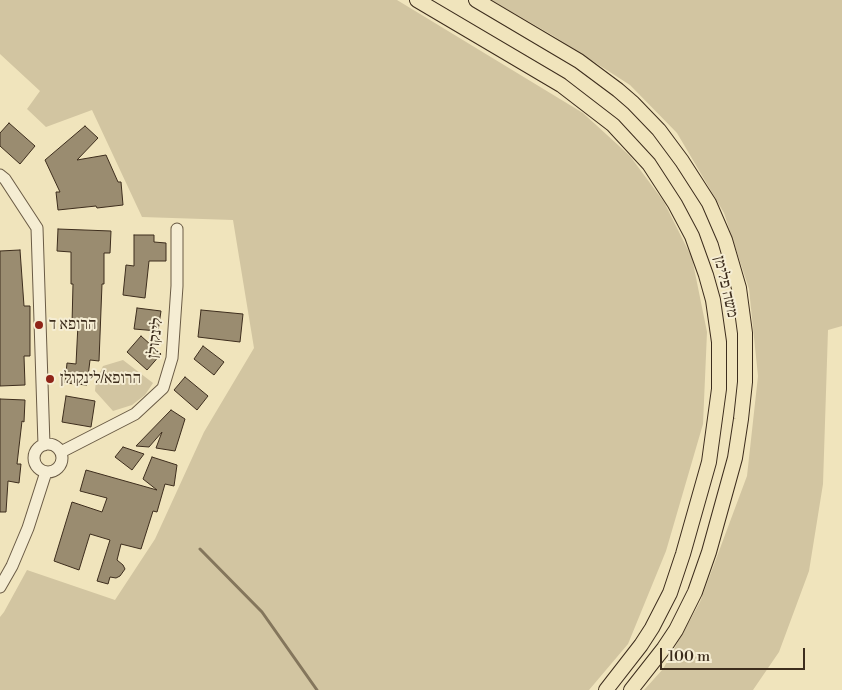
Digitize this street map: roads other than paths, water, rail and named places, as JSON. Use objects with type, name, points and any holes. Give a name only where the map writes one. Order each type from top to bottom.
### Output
[{"type":"main road","name":"משה פלימן","points":[[417,0],[561,85],[613,125],[649,164],[675,204],[692,236],[713,300],[719,349],[719,389],[709,462],[670,593],[647,636],[606,690]]},
{"type":"main road","name":"משה פלימן","points":[[476,0],[585,65],[633,103],[659,130],[709,203],[725,240],[739,288],[745,333],[745,382],[735,458],[709,552],[695,592],[668,642],[631,690]]},
{"type":"street","points":[[0,175],[5,179],[38,228],[44,445]]},
{"type":"street","name":"לינקולן","points":[[61,452],[135,414],[163,388],[172,358],[177,286],[177,229]]},
{"type":"street","points":[[44,445],[54,446],[61,452],[60,466],[51,472],[46,472],[38,467],[34,458],[37,451],[44,445]]},
{"type":"street","points":[[0,586],[12,566],[28,528],[46,472]]},
{"type":"waterway","points":[[200,549],[262,612],[317,690]]},
{"type":"place","name":"הרופא ד","points":[[39,325]]},
{"type":"place","name":"הרופא/לינקולן","points":[[50,379]]}]
